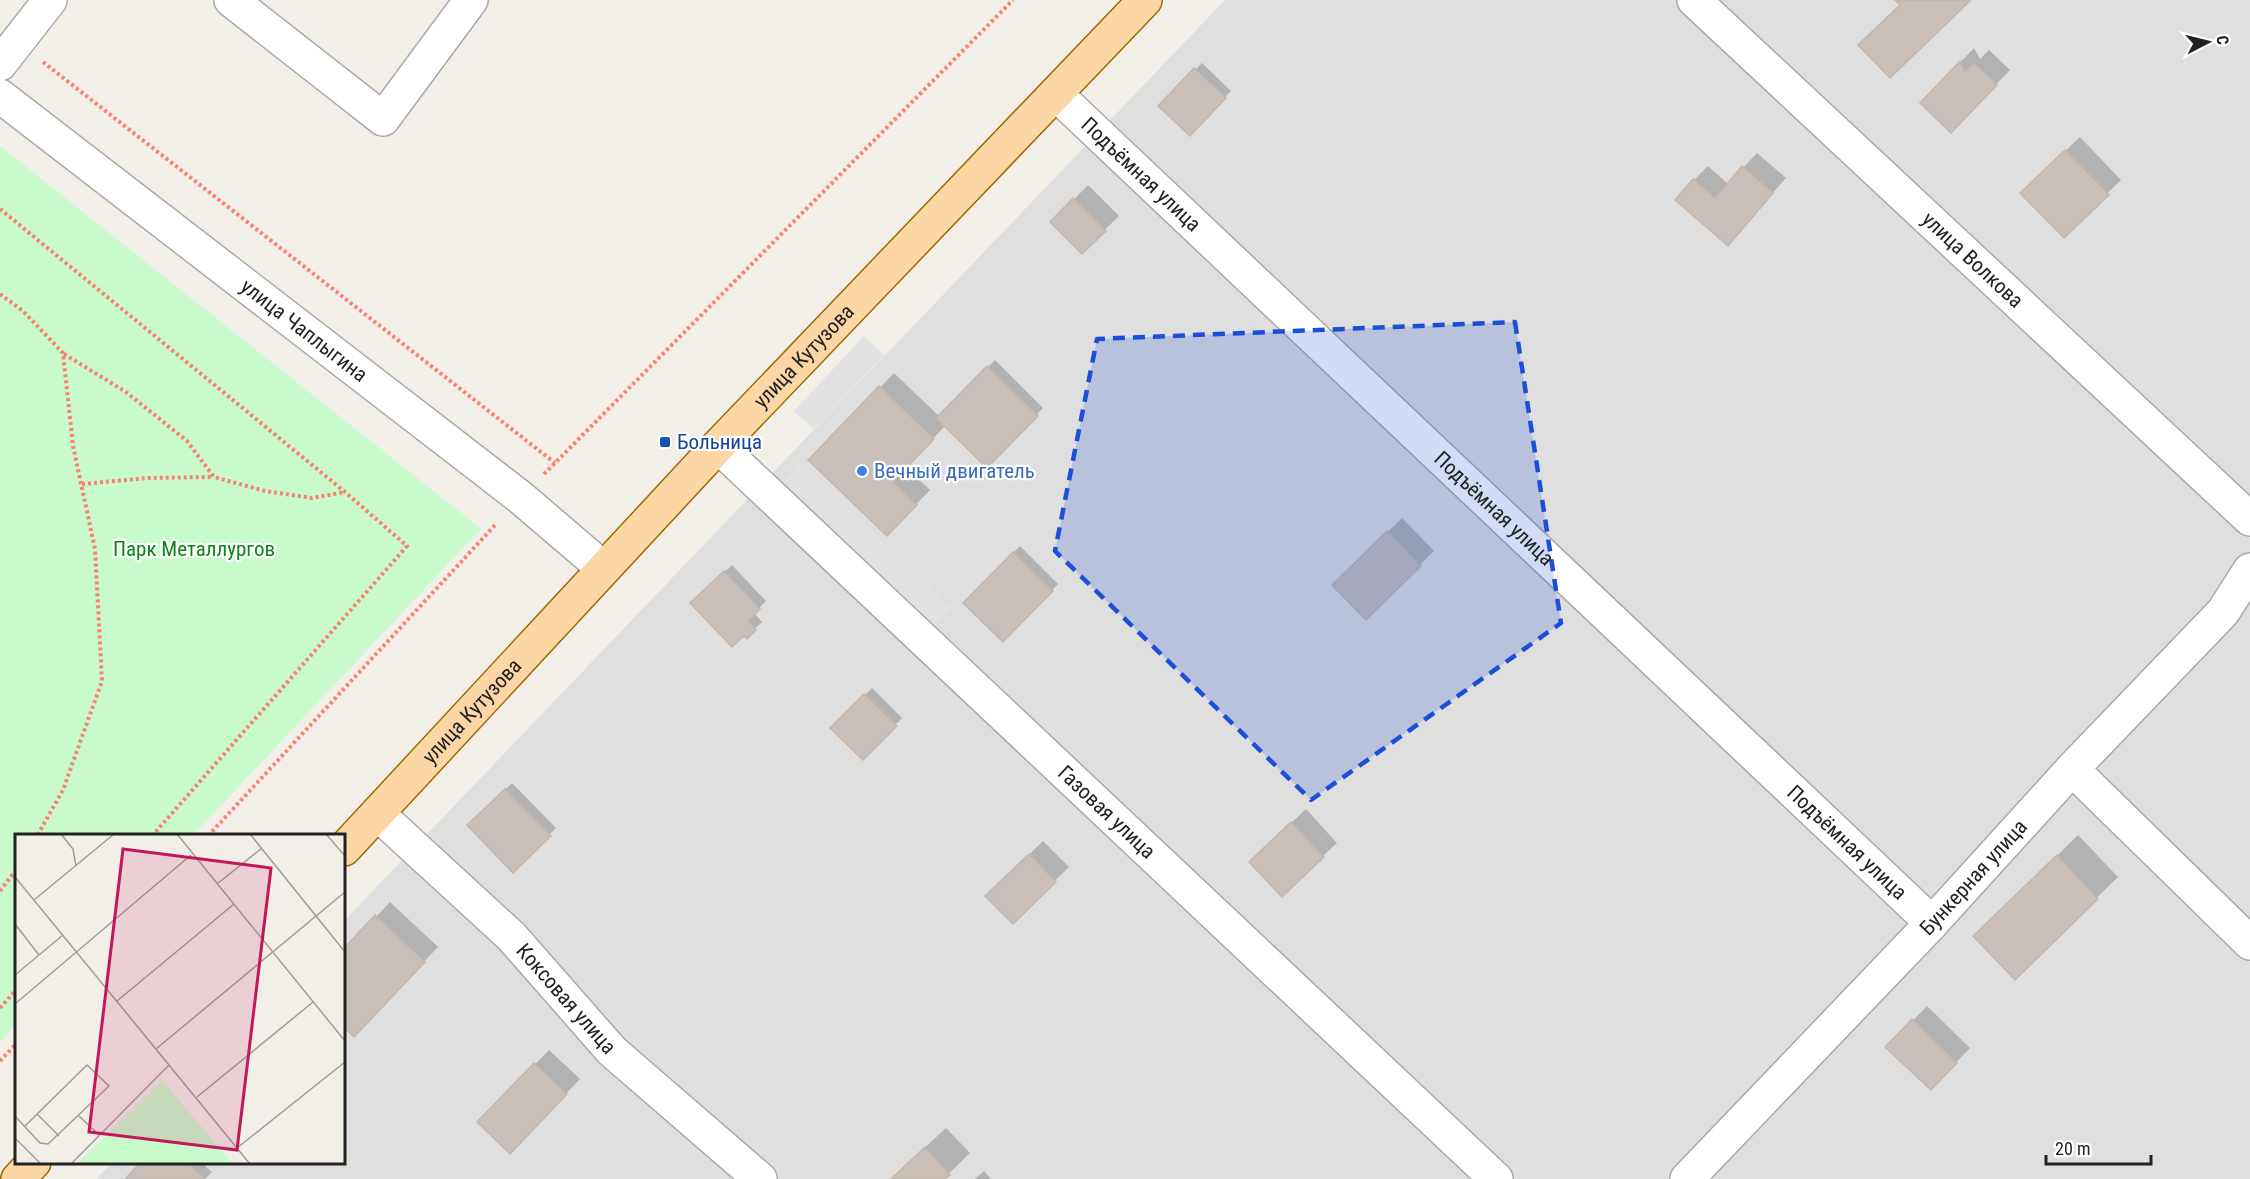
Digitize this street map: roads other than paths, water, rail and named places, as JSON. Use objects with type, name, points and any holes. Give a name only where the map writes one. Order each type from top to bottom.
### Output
[{"type":"main road","name":"улица Кутузова","points":[[345,848],[718,446],[1145,0]]},
{"type":"main road","points":[[18,1179],[32,1164]]},
{"type":"street","points":[[8,53],[50,0]]},
{"type":"street","points":[[231,0],[383,119],[471,0]]},
{"type":"street","name":"улица Волкова","points":[[1694,0],[2250,519]]},
{"type":"street","name":"Подъёмная улица","points":[[1056,94],[1932,923]]},
{"type":"street","name":"улица Чаплыгина","points":[[0,96],[520,497],[603,568]]},
{"type":"street","name":"Газовая улица","points":[[718,446],[1496,1179]]},
{"type":"street","name":"Бункерная улица","points":[[1687,1179],[1932,923],[2072,770],[2223,612],[2250,570]]},
{"type":"street","points":[[2072,770],[2250,943]]},
{"type":"street","name":"Коксовая улица","points":[[378,813],[511,936],[612,1051],[760,1179]]},
{"type":"place","name":"Больница","points":[[665,442]]},
{"type":"place","name":"Вечный двигатель","points":[[862,471]]},
{"type":"park label","name":"Парк Металлургов","points":[[194,549]]}]
